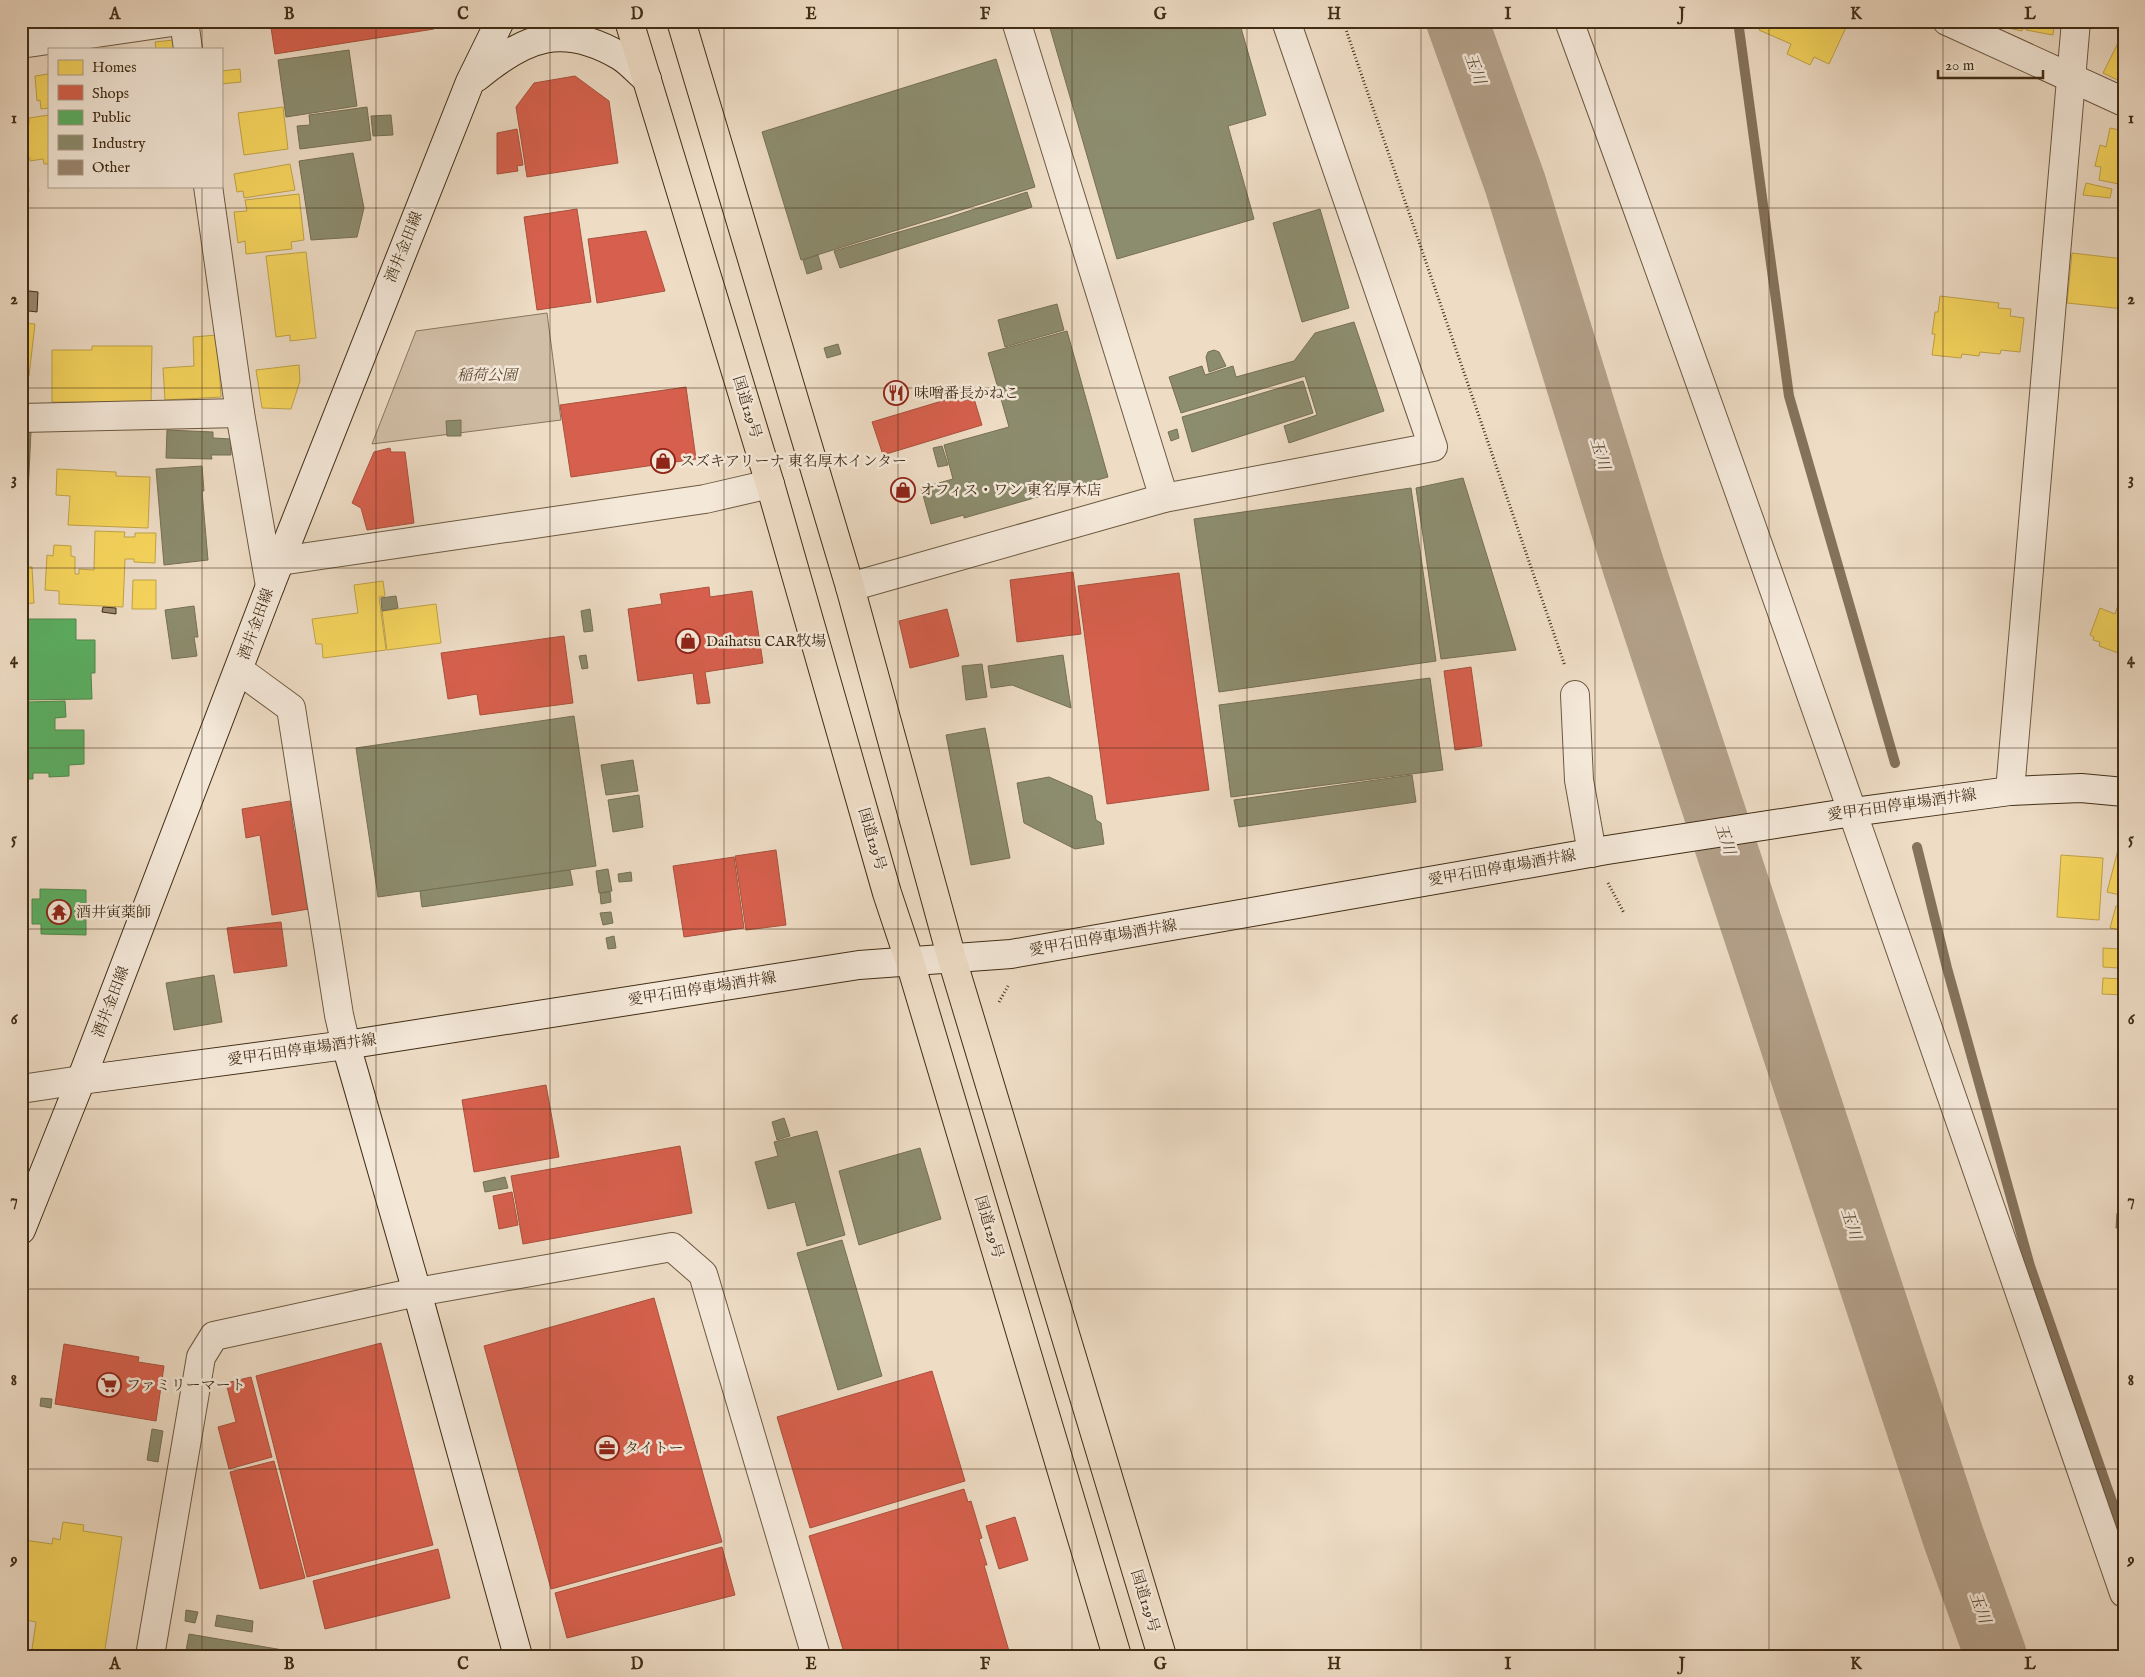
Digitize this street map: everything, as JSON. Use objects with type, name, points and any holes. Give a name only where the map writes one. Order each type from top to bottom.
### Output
[{"type":"highway","name":"国道129号","points":[[629,21],[770,484],[887,893],[910,962],[1117,1656]]},
{"type":"highway","name":"国道129号","points":[[681,21],[850,587],[952,959],[1162,1656]]},
{"type":"street","points":[[21,44],[179,21]]},
{"type":"street","points":[[184,21],[188,48]]},
{"type":"street","name":"酒井金田線","points":[[21,1230],[81,1080],[275,573],[470,82],[500,21]]},
{"type":"street","points":[[1016,21],[1164,498]]},
{"type":"street","points":[[850,587],[1164,498],[1434,447],[1286,21]]},
{"type":"street","points":[[1569,21],[1656,258],[1853,812],[2124,1593]]},
{"type":"street","points":[[1947,21],[2124,102]]},
{"type":"street","points":[[2010,791],[2076,21]]},
{"type":"street","points":[[470,82],[501,57],[545,37],[570,37],[600,46],[622,57],[647,79]]},
{"type":"street","points":[[208,188],[240,414],[275,573],[705,498],[770,484]]},
{"type":"street","points":[[21,418],[240,414]]},
{"type":"street","points":[[238,670],[291,708],[346,1044],[518,1656]]},
{"type":"street","points":[[1575,695],[1578,780],[1600,851]]},
{"type":"street","name":"愛甲石田停車場酒井線","points":[[21,1089],[346,1044],[850,966],[1011,954],[1600,851],[1808,818],[2010,791],[2081,788],[2124,792]]},
{"type":"street","points":[[150,1656],[201,1357],[214,1336],[417,1292],[672,1247],[703,1274],[816,1656]]},
{"type":"path","points":[[1343,21],[1575,695]]},
{"type":"path","points":[[1599,883],[1614,882]]},
{"type":"path","points":[[998,1006],[1008,986],[1013,983]]},
{"type":"green space","name":"稲荷公園","points":[[547,313],[561,420],[372,444],[416,331]]},
{"type":"building: Homes","points":[[21,21],[65,21],[66,29],[21,36]]},
{"type":"building: Homes","points":[[1763,21],[1849,21],[1829,64],[1814,57],[1810,65],[1787,54],[1791,44],[1759,30]]},
{"type":"building: Homes","points":[[1985,21],[2024,21],[2022,31],[1985,23]]},
{"type":"building: Homes","points":[[2028,21],[2055,21],[2053,35],[2026,30]]},
{"type":"building: Homes","points":[[2124,31],[2124,83],[2103,73]]},
{"type":"building: Homes","points":[[173,40],[174,48],[156,48],[155,42]]},
{"type":"building: Homes","points":[[240,69],[241,82],[222,84],[222,71]]},
{"type":"building: Homes","points":[[48,74],[48,108],[41,109],[40,100],[37,101],[35,76]]},
{"type":"building: Homes","points":[[283,107],[288,149],[244,155],[238,113]]},
{"type":"building: Homes","points":[[48,115],[48,164],[44,164],[43,159],[30,161],[30,158],[27,158],[23,123],[29,123],[29,118]]},
{"type":"building: Homes","points":[[2110,128],[2124,131],[2124,185],[2099,180],[2101,167],[2095,166],[2100,145],[2106,147]]},
{"type":"building: Homes","points":[[290,164],[295,190],[244,198],[243,191],[237,192],[234,174]]},
{"type":"building: Homes","points":[[27,172],[29,192],[21,193],[21,173]]},
{"type":"building: Homes","points":[[2086,183],[2112,189],[2110,198],[2083,195]]},
{"type":"building: Homes","points":[[299,194],[304,240],[291,242],[292,249],[246,254],[245,241],[238,243],[234,212],[247,211],[245,200]]},
{"type":"building: Homes","points":[[306,252],[316,338],[290,341],[290,335],[276,337],[266,256]]},
{"type":"building: Homes","points":[[2072,253],[2124,259],[2124,309],[2067,303]]},
{"type":"building: Homes","points":[[1940,296],[1999,303],[1998,308],[2011,309],[2010,316],[2024,318],[2020,352],[2001,350],[2000,354],[1980,352],[1979,356],[1962,354],[1961,358],[1932,355],[1935,334],[1932,334],[1935,312],[1938,312]]},
{"type":"building: Homes","points":[[21,323],[35,324],[29,376],[21,375]]},
{"type":"building: Homes","points":[[217,335],[221,397],[165,400],[163,368],[194,366],[193,337]]},
{"type":"building: Homes","points":[[92,346],[152,346],[151,402],[52,402],[52,350],[92,350]]},
{"type":"building: Homes","points":[[299,365],[300,381],[291,409],[262,408],[256,370]]},
{"type":"building: Homes","points":[[57,469],[116,472],[116,476],[150,477],[148,528],[68,525],[70,496],[56,495]]},
{"type":"building: Homes","points":[[21,502],[23,503],[21,540]]},
{"type":"building: Homes","points":[[95,531],[125,532],[124,537],[135,537],[135,533],[156,533],[155,563],[134,562],[134,559],[125,559],[123,607],[59,604],[59,591],[45,590],[47,555],[53,556],[54,545],[71,546],[71,556],[75,557],[75,574],[79,574],[79,569],[94,570]]},
{"type":"building: Homes","points":[[21,567],[32,567],[34,603],[21,604]]},
{"type":"building: Homes","points":[[133,580],[156,580],[156,609],[132,609]]},
{"type":"building: Homes","points":[[383,581],[385,596],[379,597],[386,650],[323,658],[322,644],[316,644],[312,619],[358,613],[354,585]]},
{"type":"building: Homes","points":[[2123,590],[2124,655],[2099,646],[2100,642],[2093,640],[2094,637],[2090,635],[2100,608],[2115,614]]},
{"type":"building: Homes","points":[[436,604],[441,643],[387,650],[382,611]]},
{"type":"building: Homes","points":[[2119,846],[2124,847],[2124,896],[2107,892]]},
{"type":"building: Homes","points":[[2061,855],[2103,858],[2099,920],[2057,917]]},
{"type":"building: Homes","points":[[2116,906],[2124,908],[2124,931],[2110,928]]},
{"type":"building: Homes","points":[[2103,948],[2119,949],[2118,968],[2103,967]]},
{"type":"building: Homes","points":[[2103,978],[2124,979],[2124,995],[2102,994]]},
{"type":"building: Homes","points":[[63,1522],[84,1525],[83,1531],[122,1537],[104,1656],[41,1656],[42,1651],[32,1649],[36,1622],[21,1619],[21,1533],[25,1534],[24,1540],[52,1544],[53,1538],[60,1540]]},
{"type":"building: Shops","points":[[270,21],[438,21],[434,29],[275,54]]},
{"type":"building: Shops","points":[[575,76],[609,101],[618,163],[527,177],[516,107],[534,83]]},
{"type":"building: Shops","points":[[517,129],[523,165],[517,166],[518,171],[497,174],[497,133]]},
{"type":"building: Shops","points":[[577,209],[591,302],[537,310],[524,217]]},
{"type":"building: Shops","points":[[646,231],[665,291],[597,303],[588,239]]},
{"type":"building: Shops","points":[[686,387],[696,459],[571,477],[560,405]]},
{"type":"building: Shops","points":[[972,392],[982,425],[883,455],[872,422]]},
{"type":"building: Shops","points":[[390,448],[391,452],[405,452],[414,523],[367,530],[361,508],[352,503],[374,452]]},
{"type":"building: Shops","points":[[1073,572],[1081,634],[1017,642],[1010,580]]},
{"type":"building: Shops","points":[[1179,573],[1209,790],[1107,804],[1078,586]]},
{"type":"building: Shops","points":[[709,587],[710,597],[752,591],[763,663],[705,672],[710,703],[697,704],[693,673],[638,681],[628,609],[662,604],[660,594]]},
{"type":"building: Shops","points":[[947,609],[959,656],[910,668],[899,621]]},
{"type":"building: Shops","points":[[564,636],[573,703],[480,715],[477,694],[448,699],[441,653]]},
{"type":"building: Shops","points":[[1471,667],[1482,746],[1455,750],[1444,671]]},
{"type":"building: Shops","points":[[290,801],[294,831],[297,831],[309,909],[272,915],[260,835],[246,838],[242,809]]},
{"type":"building: Shops","points":[[776,850],[786,925],[746,930],[735,856]]},
{"type":"building: Shops","points":[[734,857],[744,928],[684,937],[673,866]]},
{"type":"building: Shops","points":[[281,922],[287,966],[234,973],[227,928]]},
{"type":"building: Shops","points":[[546,1085],[559,1157],[474,1172],[462,1100]]},
{"type":"building: Shops","points":[[680,1146],[692,1213],[523,1244],[511,1176]]},
{"type":"building: Shops","points":[[512,1192],[518,1225],[499,1229],[493,1196]]},
{"type":"building: Shops","points":[[654,1298],[722,1542],[551,1589],[484,1346]]},
{"type":"building: Shops","points":[[381,1343],[433,1545],[307,1577],[256,1376]]},
{"type":"building: Shops","name":"ファミリーマート","points":[[64,1344],[139,1357],[138,1362],[164,1366],[156,1421],[55,1404]]},
{"type":"building: Shops","points":[[932,1371],[965,1481],[810,1528],[777,1417]]},
{"type":"building: Shops","points":[[251,1377],[272,1457],[229,1469],[218,1427],[236,1422],[226,1383]]},
{"type":"building: Shops","points":[[274,1461],[305,1578],[260,1589],[230,1472]]},
{"type":"building: Shops","points":[[964,1489],[968,1502],[971,1501],[982,1538],[979,1539],[987,1565],[984,1565],[1009,1651],[994,1656],[845,1656],[809,1536]]},
{"type":"building: Shops","points":[[1015,1517],[1028,1560],[999,1569],[986,1526]]},
{"type":"building: Shops","points":[[722,1547],[735,1595],[567,1638],[555,1593]]},
{"type":"building: Shops","points":[[438,1549],[450,1598],[325,1629],[313,1581]]},
{"type":"building: Public","points":[[21,619],[76,619],[76,640],[95,640],[95,673],[91,673],[92,699],[21,700]]},
{"type":"building: Public","points":[[65,701],[66,717],[55,718],[55,730],[84,730],[84,764],[69,765],[69,776],[49,777],[49,773],[33,773],[33,779],[21,779],[21,739],[28,739],[28,702]]},
{"type":"building: Public","name":"酒井寅薬師","points":[[40,889],[86,890],[86,935],[41,934],[41,924],[32,924],[32,899],[40,899]]},
{"type":"building: Industry","points":[[1048,21],[1239,21],[1266,115],[1228,126],[1254,219],[1117,259]]},
{"type":"building: Industry","points":[[349,50],[357,106],[286,117],[278,60]]},
{"type":"building: Industry","points":[[996,59],[1035,187],[801,260],[762,132]]},
{"type":"building: Industry","points":[[367,107],[371,140],[300,149],[297,126],[310,125],[309,115]]},
{"type":"building: Industry","points":[[391,115],[393,135],[373,136],[371,116]]},
{"type":"building: Industry","points":[[353,153],[364,208],[357,237],[311,240],[299,161]]},
{"type":"building: Industry","points":[[1027,192],[1032,207],[840,268],[834,251]]},
{"type":"building: Industry","points":[[1320,209],[1349,308],[1302,322],[1273,223]]},
{"type":"building: Industry","points":[[818,255],[822,269],[807,274],[803,260]]},
{"type":"building: Industry","points":[[1057,304],[1064,330],[1005,347],[998,320]]},
{"type":"building: Industry","points":[[1354,322],[1384,411],[1289,443],[1284,426],[1317,415],[1305,376],[1181,413],[1169,377],[1202,366],[1205,375],[1233,366],[1236,377],[1294,361],[1315,333]]},
{"type":"building: Industry","points":[[1067,331],[1108,477],[964,518],[964,515],[931,524],[921,488],[953,479],[944,445],[1009,427],[988,353]]},
{"type":"building: Industry","points":[[838,344],[841,354],[827,358],[824,348]]},
{"type":"building: Industry","points":[[1214,350],[1219,352],[1226,366],[1209,372],[1206,357],[1208,352]]},
{"type":"building: Industry","points":[[1303,381],[1313,413],[1192,452],[1182,417]]},
{"type":"building: Industry","points":[[461,420],[461,436],[447,436],[446,421]]},
{"type":"building: Industry","points":[[1177,429],[1179,438],[1171,441],[1168,432]]},
{"type":"building: Industry","points":[[167,430],[213,432],[213,438],[231,439],[231,455],[211,455],[212,459],[166,458]]},
{"type":"building: Industry","points":[[21,431],[31,431],[28,494],[21,494]]},
{"type":"building: Industry","points":[[942,446],[948,465],[938,467],[933,448]]},
{"type":"building: Industry","points":[[202,466],[204,491],[202,491],[208,560],[164,565],[156,469]]},
{"type":"building: Industry","points":[[1463,478],[1516,650],[1441,659],[1416,488]]},
{"type":"building: Industry","points":[[1411,488],[1436,661],[1219,692],[1194,519]]},
{"type":"building: Industry","points":[[396,596],[398,608],[382,611],[381,598]]},
{"type":"building: Industry","points":[[194,606],[198,637],[194,637],[197,656],[172,659],[165,610]]},
{"type":"building: Industry","points":[[590,609],[593,631],[584,632],[581,611]]},
{"type":"building: Industry","points":[[586,655],[588,668],[582,669],[579,656]]},
{"type":"building: Industry","points":[[1063,655],[1071,708],[1012,685],[991,688],[988,666]]},
{"type":"building: Industry","points":[[982,664],[987,697],[966,700],[962,666]]},
{"type":"building: Industry","points":[[1430,678],[1443,770],[1231,797],[1219,705]]},
{"type":"building: Industry","points":[[574,716],[596,866],[378,897],[356,748]]},
{"type":"building: Industry","points":[[985,728],[1010,858],[971,865],[946,735]]},
{"type":"building: Industry","points":[[633,760],[638,791],[606,795],[601,765]]},
{"type":"building: Industry","points":[[1412,775],[1416,802],[1239,827],[1234,800]]},
{"type":"building: Industry","points":[[1049,777],[1092,796],[1096,820],[1101,823],[1104,844],[1075,849],[1024,823],[1017,783]]},
{"type":"building: Industry","points":[[639,795],[643,827],[613,832],[608,800]]},
{"type":"building: Industry","points":[[608,869],[612,891],[599,893],[596,871]]},
{"type":"building: Industry","points":[[570,870],[573,885],[422,907],[420,891]]},
{"type":"building: Industry","points":[[631,872],[632,881],[619,882],[618,874]]},
{"type":"building: Industry","points":[[610,892],[611,902],[601,904],[600,893]]},
{"type":"building: Industry","points":[[611,912],[613,923],[603,925],[600,913]]},
{"type":"building: Industry","points":[[614,936],[616,948],[608,949],[606,938]]},
{"type":"building: Industry","points":[[214,975],[222,1022],[174,1030],[166,983]]},
{"type":"building: Industry","points":[[784,1118],[790,1136],[777,1140],[772,1122]]},
{"type":"building: Industry","points":[[817,1131],[845,1235],[807,1246],[795,1202],[768,1209],[755,1162],[778,1156],[774,1142]]},
{"type":"building: Industry","points":[[920,1148],[941,1219],[859,1245],[839,1171]]},
{"type":"building: Industry","points":[[505,1177],[508,1188],[485,1192],[483,1182]]},
{"type":"building: Industry","points":[[2117,1213],[2124,1214],[2124,1229],[2116,1228]]},
{"type":"building: Industry","points":[[842,1240],[882,1376],[838,1390],[797,1253]]},
{"type":"building: Industry","points":[[41,1398],[52,1399],[51,1408],[40,1406]]},
{"type":"building: Industry","points":[[152,1429],[163,1431],[158,1462],[147,1460]]},
{"type":"building: Industry","points":[[186,1610],[198,1612],[195,1623],[185,1621]]},
{"type":"building: Industry","points":[[217,1615],[253,1621],[252,1632],[215,1626]]},
{"type":"building: Industry","points":[[189,1634],[318,1656],[185,1656]]},
{"type":"building: Other","points":[[21,290],[38,292],[37,312],[21,310]]},
{"type":"building: Other","points":[[103,607],[116,608],[116,614],[102,612]]},
{"type":"waterway","name":"玉川","points":[[1457,21],[1515,183],[1634,568],[1954,1539],[1996,1656]]},
{"type":"waterway","points":[[1738,21],[1789,396],[1895,763]]},
{"type":"waterway","points":[[1917,847],[1947,968],[2030,1266],[2124,1536]]},
{"type":"place","name":"味噌番長かねこ","points":[[896,393]]},
{"type":"place","name":"スズキアリーナ 東名厚木インター","points":[[663,461]]},
{"type":"place","name":"オフィス・ワン 東名厚木店","points":[[903,490]]},
{"type":"place","name":"Daihatsu CAR牧場","points":[[688,641]]},
{"type":"place","name":"酒井寅薬師","points":[[59,912]]},
{"type":"place","name":"ファミリーマート","points":[[109,1385]]},
{"type":"place","name":"タイトー","points":[[607,1448]]}]
